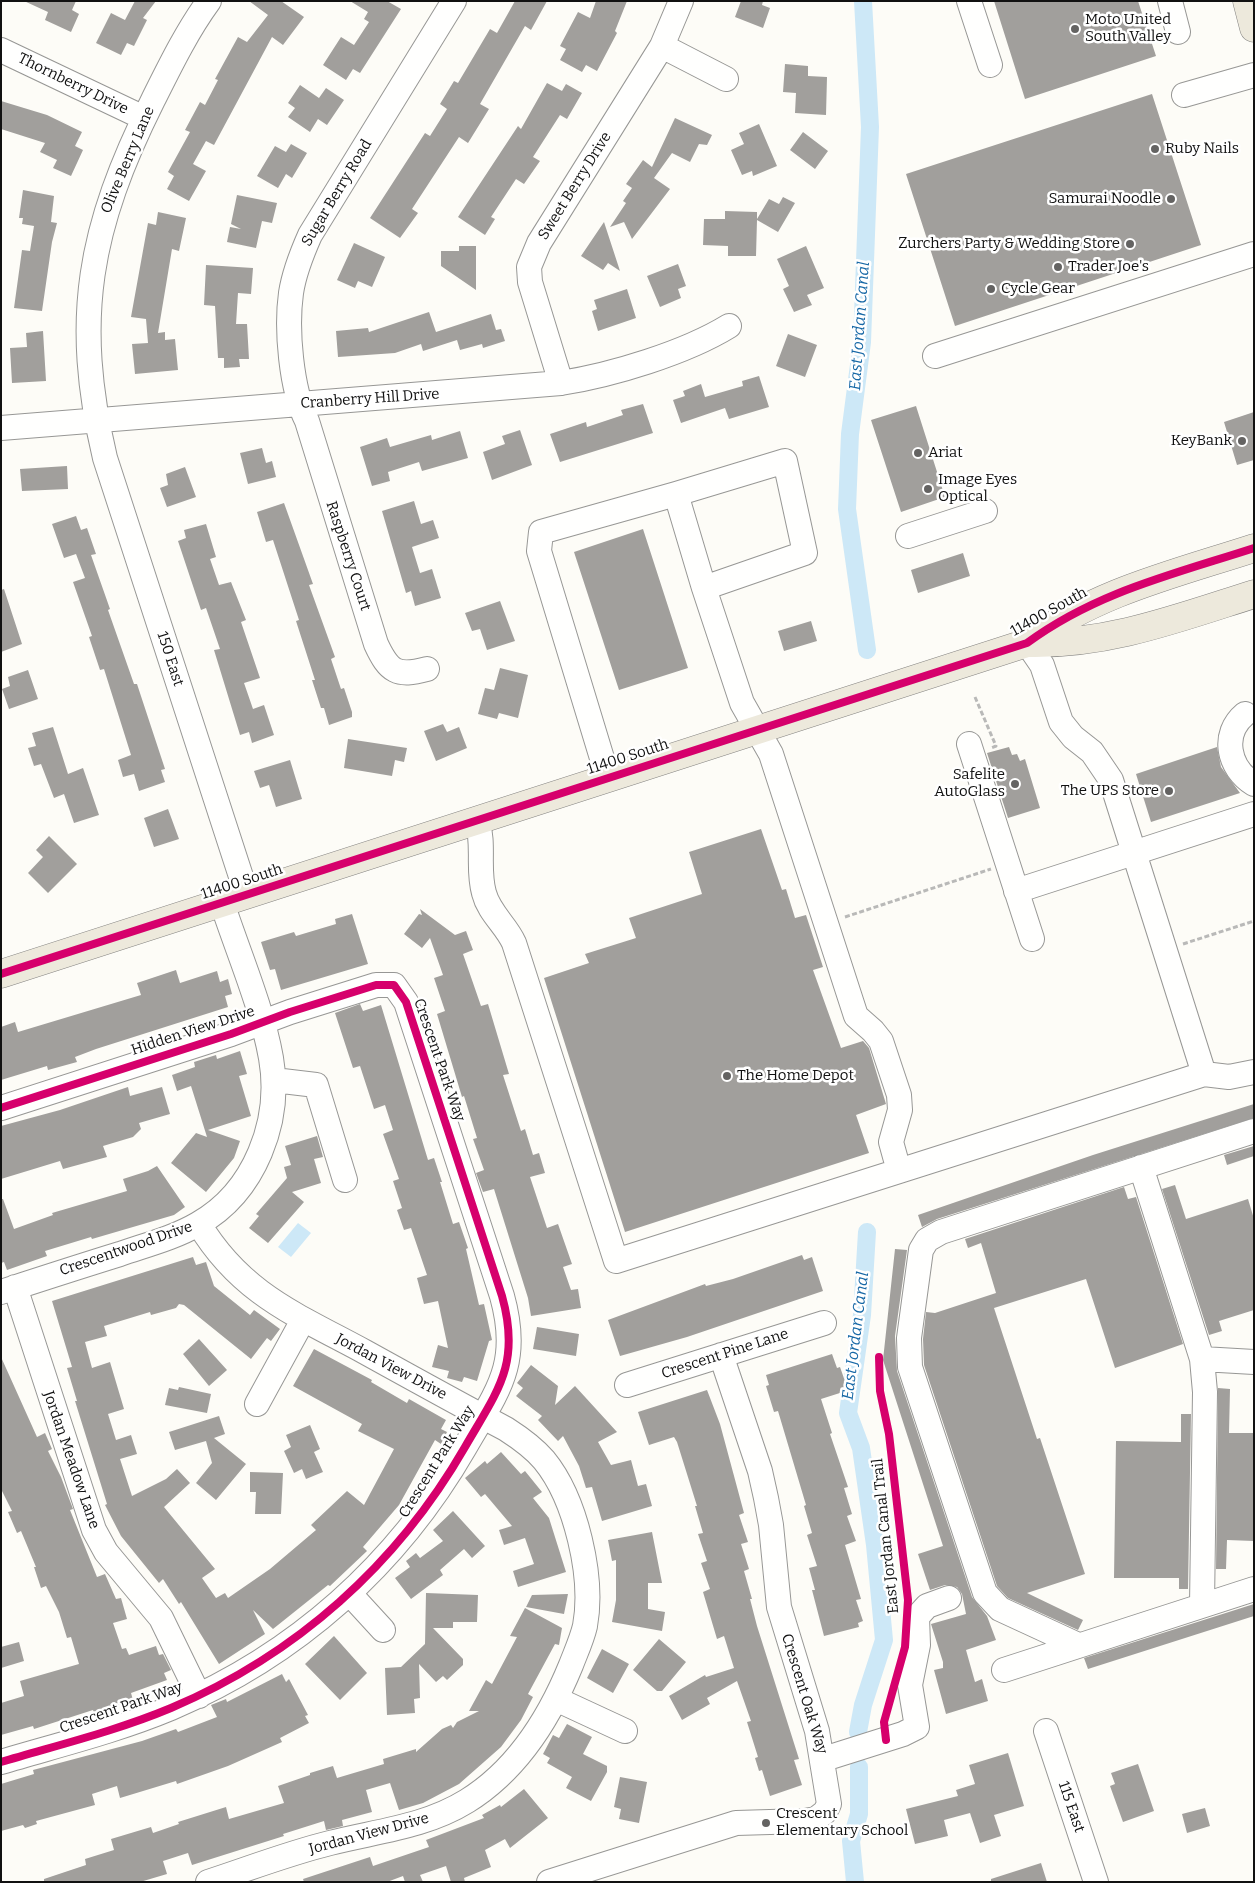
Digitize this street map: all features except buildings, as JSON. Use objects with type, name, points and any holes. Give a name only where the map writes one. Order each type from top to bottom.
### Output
[{"type":"main road","points":[[1247,1],[1254,28]]},
{"type":"main road","name":"11400 South","points":[[1028,643],[1064,618],[1105,597],[1254,548]]},
{"type":"main road","name":"11400 South","points":[[1,974],[1028,643],[1080,642],[1122,635],[1254,594]]},
{"type":"street","name":"Olive Berry Lane","points":[[97,422],[92,394],[88,333],[93,262],[102,223],[115,186],[144,118],[172,62],[199,15],[210,1]]},
{"type":"street","name":"Sugar Berry Road","points":[[299,405],[293,374],[290,312],[291,292],[302,253],[310,234],[454,1]]},
{"type":"street","name":"Sweet Berry Drive","points":[[561,383],[533,297],[529,267],[539,243],[662,46],[681,1]]},
{"type":"street","points":[[969,1],[990,65]]},
{"type":"street","points":[[1170,1],[1178,32]]},
{"type":"street","points":[[662,46],[726,79]]},
{"type":"street","name":"Thornberry Drive","points":[[1,50],[144,118]]},
{"type":"street","points":[[1184,95],[1254,75]]},
{"type":"street","points":[[935,356],[1254,254]]},
{"type":"street","name":"Cranberry Hill Drive","points":[[1,428],[97,422],[561,383],[601,375],[695,344],[729,326]]},
{"type":"street","name":"Raspberry Court","points":[[299,405],[307,421],[370,626],[382,656],[398,672],[408,674],[427,669]]},
{"type":"street","name":"150 East","points":[[97,422],[105,458],[234,899]]},
{"type":"street","points":[[608,778],[539,551],[541,532],[676,494],[785,460],[805,553],[704,588]]},
{"type":"street","points":[[676,494],[738,692],[747,713],[774,762],[856,1016],[873,1030],[881,1041],[899,1095],[900,1110],[891,1142],[899,1171]]},
{"type":"street","points":[[908,536],[985,511]]},
{"type":"street","points":[[1028,643],[1042,665],[1061,722],[1073,737],[1092,752],[1106,770],[1204,1074]]},
{"type":"street","points":[[1245,714],[1234,726],[1231,734],[1230,749],[1236,766],[1254,784]]},
{"type":"street","points":[[969,744],[1032,939]]},
{"type":"street","points":[[1016,891],[1254,814]]},
{"type":"street","points":[[477,820],[482,841],[481,872],[484,895],[488,905],[506,927],[514,943],[616,1262],[1204,1074],[1229,1077],[1254,1072]]},
{"type":"street","name":"Crescentwood Drive","points":[[8,1290],[156,1242],[199,1224],[221,1207],[253,1167],[270,1126],[274,1103],[274,1080],[272,1059],[234,899]]},
{"type":"street","name":"Hidden View Drive","points":[[1,1108],[376,985],[394,985]]},
{"type":"street","name":"Crescent Park Way","points":[[1,1762],[121,1727],[198,1696],[262,1661],[302,1634],[350,1594],[403,1538],[427,1508],[502,1381],[509,1360],[511,1338],[508,1317],[406,1002],[394,985]]},
{"type":"street","points":[[274,1080],[316,1085],[345,1180]]},
{"type":"street","points":[[1078,1645],[1000,1609],[985,1593],[910,1366],[909,1338],[919,1256],[927,1240],[940,1232],[1254,1131]]},
{"type":"street","points":[[1141,1167],[1202,1359],[1205,1392],[1202,1606]]},
{"type":"street","name":"Jordan View Drive","points":[[199,1224],[213,1248],[231,1268],[254,1288],[303,1320],[483,1416],[528,1444],[544,1460],[566,1499],[580,1543],[586,1575],[587,1601],[585,1626],[556,1699],[515,1762],[490,1785],[466,1802],[442,1814],[412,1825],[330,1842],[208,1882]]},
{"type":"street","name":"Jordan Meadow Lane","points":[[8,1290],[94,1530],[106,1552],[161,1618],[175,1642],[198,1696]]},
{"type":"street","points":[[257,1404],[303,1320]]},
{"type":"street","name":"Crescent Pine Lane","points":[[627,1385],[824,1323]]},
{"type":"street","name":"Crescent Oak Way","points":[[549,1882],[736,1823],[804,1821],[816,1818],[825,1812],[829,1804],[824,1759],[817,1731],[779,1607],[771,1525],[760,1471],[721,1355]]},
{"type":"street","points":[[1202,1359],[1254,1362]]},
{"type":"street","points":[[1004,1670],[1254,1589]]},
{"type":"street","points":[[350,1594],[383,1630]]},
{"type":"street","points":[[824,1759],[886,1740],[917,1727],[910,1685],[918,1645],[917,1617],[927,1606],[949,1598]]},
{"type":"street","points":[[556,1699],[625,1731]]},
{"type":"street","name":"115 East","points":[[1046,1732],[1096,1882]]},
{"type":"path","points":[[1178,945],[1254,921]]},
{"type":"water","points":[[298,1223],[311,1233],[291,1257],[278,1247]]},
{"type":"waterway","name":"East Jordan Canal","points":[[863,1],[870,127],[862,342],[850,434],[847,509],[867,650]]},
{"type":"waterway","name":"East Jordan Canal","points":[[858,1732],[863,1705],[884,1640],[875,1545],[861,1448],[848,1413],[862,1315],[867,1232]]},
{"type":"waterway","name":"East Jordan Canal","points":[[855,1882],[851,1841],[859,1814],[859,1767]]},
{"type":"cycle path","points":[[1,974],[1027,643],[1053,625],[1108,597],[1165,576],[1254,548]]},
{"type":"cycle path","points":[[1,1108],[376,985],[394,985],[406,1002],[502,1296],[509,1340],[503,1376],[496,1392],[438,1490],[408,1530],[375,1567],[339,1602],[301,1633],[260,1661],[217,1686],[171,1708],[129,1724],[1,1762]]},
{"type":"cycle path","name":"East Jordan Canal Trail","points":[[879,1357],[880,1391],[889,1434],[908,1600],[905,1647],[884,1722],[886,1740]]},
{"type":"place","name":"Moto United South Valley","points":[[1075,29]]},
{"type":"place","name":"Ruby Nails","points":[[1155,149]]},
{"type":"place","name":"Samurai Noodle","points":[[1171,199]]},
{"type":"place","name":"Zurchers Party & Wedding Store","points":[[1130,244]]},
{"type":"place","name":"Trader Joe's","points":[[1058,267]]},
{"type":"place","name":"Cycle Gear","points":[[991,289]]},
{"type":"place","name":"KeyBank","points":[[1242,441]]},
{"type":"place","name":"Ariat","points":[[918,453]]},
{"type":"place","name":"Image Eyes Optical","points":[[928,489]]},
{"type":"place","name":"Safelite AutoGlass","points":[[1015,784]]},
{"type":"place","name":"The UPS Store","points":[[1169,791]]},
{"type":"place","name":"The Home Depot","points":[[727,1076]]},
{"type":"place","name":"Crescent Elementary School","points":[[766,1823]]}]
